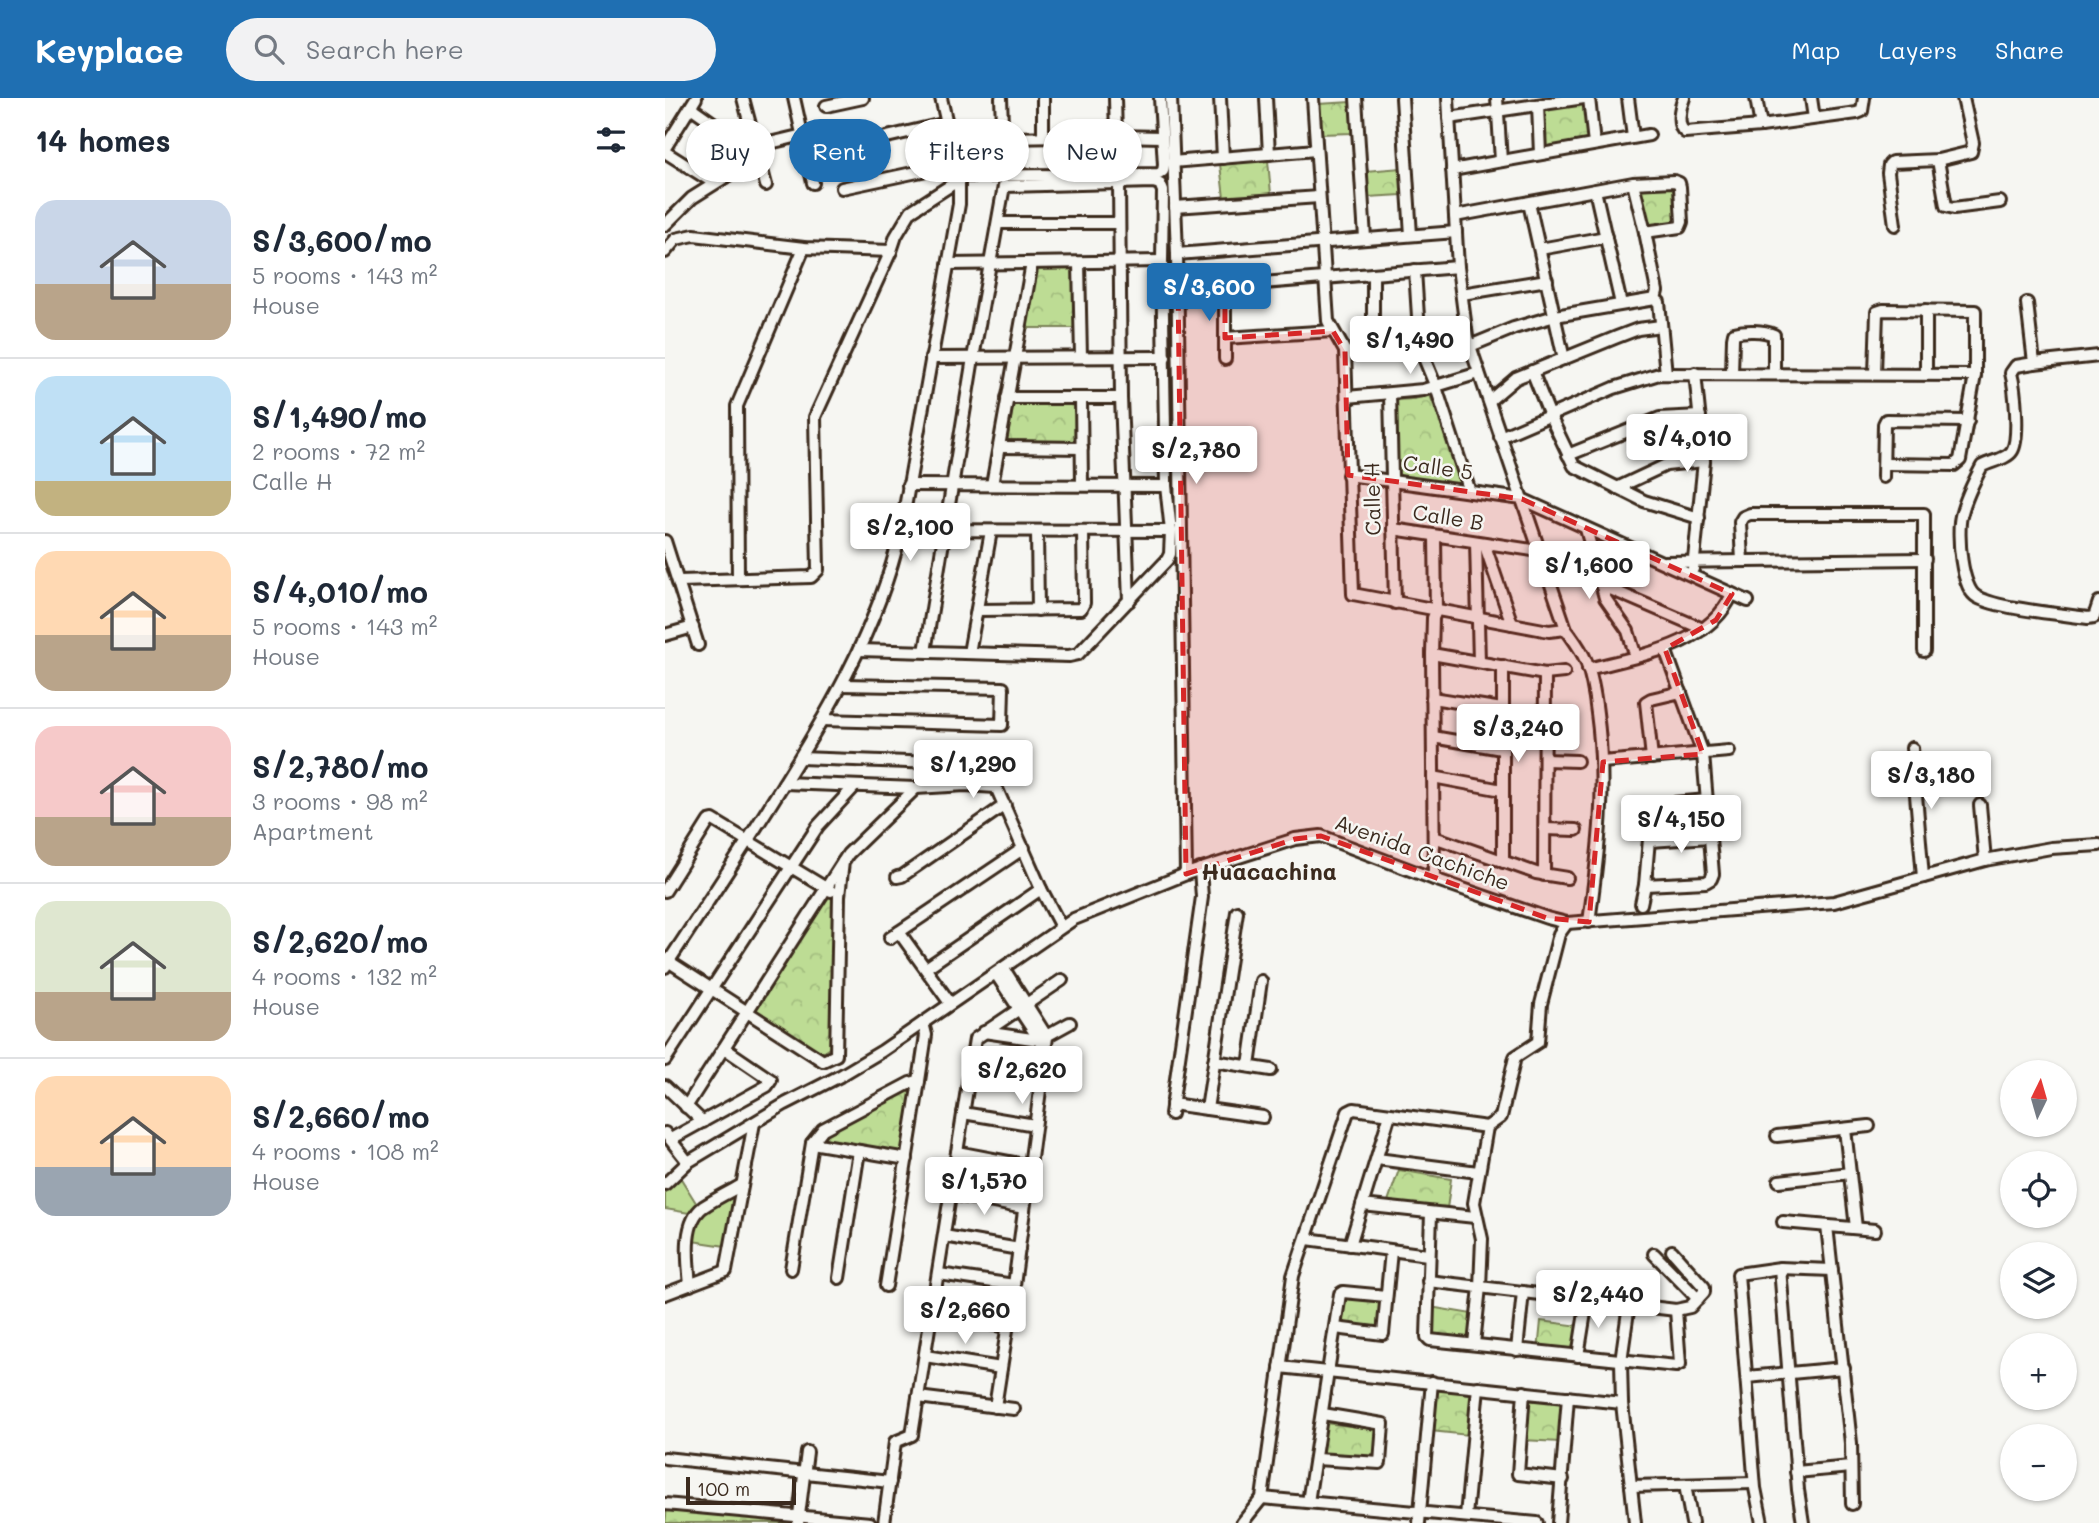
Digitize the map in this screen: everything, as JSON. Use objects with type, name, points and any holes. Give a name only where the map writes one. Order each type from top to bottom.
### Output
[{"type":"street","points":[[743,98],[747,119]]},
{"type":"street","points":[[795,98],[800,119]]},
{"type":"street","points":[[826,106],[863,98]]},
{"type":"street","points":[[941,98],[946,119]]},
{"type":"street","points":[[1001,98],[1002,119]]},
{"type":"street","points":[[1043,98],[1043,119]]},
{"type":"street","points":[[1115,98],[1116,119]]},
{"type":"street","points":[[1029,175],[1159,174],[1164,165],[1160,98]]},
{"type":"street","points":[[1171,98],[1178,290],[1185,874]]},
{"type":"street","points":[[1220,98],[1223,158]]},
{"type":"street","points":[[1266,98],[1269,154]]},
{"type":"street","points":[[1313,98],[1328,321],[1345,351],[1352,591],[1356,596],[1436,611],[1549,631],[1566,629]]},
{"type":"street","points":[[1356,98],[1365,238]]},
{"type":"street","points":[[1402,98],[1411,235]]},
{"type":"street","points":[[1448,98],[1458,267],[1470,346],[1566,629],[1579,648],[1594,689],[1603,797],[1589,922]]},
{"type":"street","points":[[1497,98],[1501,161]]},
{"type":"street","points":[[1448,118],[1587,98],[1594,144]]},
{"type":"street","points":[[1628,98],[1633,137]]},
{"type":"street","points":[[1684,98],[1680,106],[1680,126],[1685,132],[1761,126],[1862,111],[1864,98]]},
{"type":"street","points":[[1756,98],[1761,126]]},
{"type":"street","points":[[1811,98],[1814,118]]},
{"type":"street","points":[[1895,225],[1889,166],[1892,162],[1938,160],[1971,152],[1973,143],[1963,98]]},
{"type":"street","points":[[665,225],[670,211],[714,183],[665,150],[694,103],[715,119]]},
{"type":"street","points":[[1538,105],[1540,154]]},
{"type":"street","points":[[1452,170],[1649,135]]},
{"type":"street","points":[[1029,137],[1043,136]]},
{"type":"street","points":[[1142,137],[1162,137]]},
{"type":"street","points":[[1172,162],[1316,150]]},
{"type":"street","points":[[1938,160],[1946,206],[1954,208],[2000,202]]},
{"type":"street","points":[[842,188],[905,175]]},
{"type":"street","points":[[680,581],[811,577],[818,570],[815,417],[891,251],[895,236],[911,211],[953,182]]},
{"type":"street","points":[[843,862],[839,896],[836,1055],[830,1059],[823,1061],[666,963],[800,758],[842,685],[882,598],[901,530],[959,204],[959,182]]},
{"type":"street","points":[[1119,183],[1121,398],[1129,601]]},
{"type":"street","points":[[1455,216],[1633,183],[1679,183],[1682,222],[1680,227],[1645,232]]},
{"type":"street","points":[[1633,183],[1657,291],[1655,299],[1658,302],[1666,373]]},
{"type":"street","points":[[859,650],[925,652],[969,653],[1078,654],[1167,560],[1170,554],[1171,531],[1166,486],[1163,191],[1160,184],[1004,186],[972,358],[954,485],[925,652]]},
{"type":"street","points":[[1595,190],[1621,304]]},
{"type":"street","points":[[1175,207],[1319,197]]},
{"type":"street","points":[[1529,203],[1564,359]]},
{"type":"street","points":[[998,223],[1119,223]]},
{"type":"street","points":[[1177,254],[1456,232]]},
{"type":"street","points":[[665,253],[676,239],[694,234],[804,248],[891,251]]},
{"type":"street","points":[[1540,249],[1606,237]]},
{"type":"street","points":[[738,579],[737,406],[804,248]]},
{"type":"street","points":[[948,264],[1162,261]]},
{"type":"street","points":[[992,485],[1032,263]]},
{"type":"street","points":[[1079,263],[1081,357]]},
{"type":"street","points":[[1178,290],[1458,267]]},
{"type":"street","points":[[1415,270],[1420,348],[1436,387],[1470,492]]},
{"type":"street","points":[[1373,274],[1373,353]]},
{"type":"street","points":[[1462,294],[1547,280]]},
{"type":"street","points":[[1225,286],[1225,359]]},
{"type":"street","points":[[1470,346],[1514,328],[1555,316],[1655,299]]},
{"type":"street","points":[[2027,303],[2034,363]]},
{"type":"street","points":[[1926,310],[1927,374]]},
{"type":"street","points":[[1875,374],[1877,312],[1975,311],[1975,375],[1958,464],[1884,464]]},
{"type":"street","points":[[1489,401],[1507,384],[1532,371],[1628,333],[1661,326]]},
{"type":"street","points":[[1225,338],[1333,331]]},
{"type":"street","points":[[1733,374],[1733,338],[1734,333],[1739,331],[1768,332],[1774,335],[1774,374]]},
{"type":"street","points":[[1345,351],[1350,354],[1405,352],[1420,348]]},
{"type":"street","points":[[2099,356],[2016,366],[2011,373],[2016,414],[2013,450],[2007,456],[1982,466],[1961,515],[1960,527],[1963,566],[1968,589],[1974,596],[1990,603],[2082,617],[2094,617],[2099,602]]},
{"type":"street","points":[[931,358],[1165,357]]},
{"type":"street","points":[[1532,371],[1574,466],[1644,501],[1699,518]]},
{"type":"street","points":[[1347,397],[1436,387],[1479,373]]},
{"type":"street","points":[[1500,437],[1614,388],[1666,373],[1975,375]]},
{"type":"street","points":[[1691,576],[1704,461],[1695,373]]},
{"type":"street","name":"Calle H","points":[[1390,394],[1395,603]]},
{"type":"street","points":[[1007,398],[1121,398]]},
{"type":"street","points":[[1080,398],[1082,485]]},
{"type":"street","points":[[1568,455],[1660,418],[1700,416]]},
{"type":"street","points":[[1883,477],[1886,420],[1968,421]]},
{"type":"street","points":[[999,447],[1081,447]]},
{"type":"street","points":[[1618,488],[1667,465],[1704,461]]},
{"type":"street","name":"Calle 5","points":[[1348,475],[1522,499],[1748,601]]},
{"type":"street","points":[[908,485],[1166,486]]},
{"type":"street","points":[[1742,561],[1740,522],[1743,517],[1764,514],[1924,514],[1924,651]]},
{"type":"street","points":[[901,530],[1171,531]]},
{"type":"street","name":"Calle B","points":[[1393,530],[1539,551]]},
{"type":"street","points":[[1586,530],[1605,598],[1628,631],[1636,657]]},
{"type":"street","points":[[969,653],[991,531]]},
{"type":"street","points":[[1037,531],[1038,610]]},
{"type":"street","points":[[977,610],[1081,609],[1084,603],[1083,531]]},
{"type":"street","points":[[1434,879],[1432,654],[1433,618],[1436,611],[1435,536]]},
{"type":"street","points":[[665,541],[680,581],[698,645]]},
{"type":"street","points":[[1479,662],[1480,542]]},
{"type":"street","points":[[1480,542],[1512,624]]},
{"type":"street","points":[[1659,562],[1925,559]]},
{"type":"street","points":[[1601,585],[1703,629]]},
{"type":"street","points":[[1588,669],[1665,649],[1703,629],[1724,612],[1732,594]]},
{"type":"street","points":[[665,635],[693,628]]},
{"type":"street","points":[[1645,885],[1706,882],[1713,874],[1703,754],[1665,649]]},
{"type":"street","points":[[1432,654],[1545,674],[1564,672]]},
{"type":"street","points":[[1503,666],[1503,862]]},
{"type":"street","points":[[1544,875],[1545,674]]},
{"type":"street","points":[[822,720],[1002,725],[1003,688],[842,685]]},
{"type":"street","points":[[1651,758],[1646,702],[1681,692]]},
{"type":"street","points":[[1432,698],[1502,709]]},
{"type":"street","points":[[1433,737],[1502,749]]},
{"type":"street","points":[[1912,748],[1923,877]]},
{"type":"street","points":[[1602,762],[1729,751]]},
{"type":"street","points":[[800,758],[962,764]]},
{"type":"street","points":[[1546,760],[1577,761]]},
{"type":"street","points":[[1433,777],[1502,789]]},
{"type":"street","points":[[784,783],[916,788],[981,784],[996,787],[1041,889],[1061,927]]},
{"type":"street","points":[[665,1060],[790,866],[818,826],[854,787]]},
{"type":"street","points":[[686,1107],[843,862],[916,788]]},
{"type":"street","points":[[1641,904],[1652,805],[1707,800]]},
{"type":"street","points":[[897,877],[1005,805]]},
{"type":"street","points":[[1980,805],[1985,860]]},
{"type":"street","points":[[665,891],[709,821],[716,821],[839,896]]},
{"type":"street","points":[[1545,829],[1576,830]]},
{"type":"street","name":"Avenida Cachiche","points":[[665,1184],[688,1162],[785,1104],[883,1051],[1061,927],[1090,912],[1185,874],[1308,836],[1321,836],[1434,879],[1567,923],[1834,902],[1985,860],[2051,848],[2099,845]]},
{"type":"street","points":[[1434,837],[1544,875],[1567,878]]},
{"type":"street","points":[[1650,841],[1710,837]]},
{"type":"street","points":[[950,1003],[926,968],[894,935],[1024,848]]},
{"type":"street","points":[[1200,869],[1202,897],[1172,1109],[1207,1109],[1263,1117]]},
{"type":"street","points":[[926,968],[1041,889]]},
{"type":"street","points":[[1207,1109],[1237,912]]},
{"type":"street","points":[[1474,1344],[1482,1239],[1474,1203],[1487,1127],[1501,1117],[1515,1057],[1538,1042],[1541,1004],[1559,934],[1567,923]]},
{"type":"street","points":[[995,1407],[1046,1050],[1043,1038],[1000,972]]},
{"type":"street","points":[[884,1523],[895,1442],[912,1435],[975,1039],[1062,980]]},
{"type":"street","points":[[1249,1066],[1261,981]]},
{"type":"street","points":[[886,1286],[926,1035],[923,1023]]},
{"type":"street","points":[[984,1032],[1043,1038],[1070,1023]]},
{"type":"street","points":[[688,1162],[668,1136],[703,1122],[767,1086],[771,1080],[724,1048]]},
{"type":"street","points":[[1214,1061],[1271,1070]]},
{"type":"street","points":[[969,1073],[1041,1084]]},
{"type":"street","points":[[791,1269],[812,1143],[823,1129],[910,1083],[919,1081]]},
{"type":"street","points":[[665,1086],[703,1122]]},
{"type":"street","points":[[1242,1523],[1262,1498],[1293,1276],[1348,1112],[1354,1109],[1487,1127]]},
{"type":"street","points":[[963,1113],[1035,1125]]},
{"type":"street","points":[[1350,1245],[1390,1114]]},
{"type":"street","points":[[665,1294],[726,1271],[754,1123]]},
{"type":"street","points":[[1777,1136],[1868,1126]]},
{"type":"street","points":[[1845,1129],[1856,1228]]},
{"type":"street","points":[[812,1143],[907,1159]]},
{"type":"street","points":[[839,1278],[859,1150]]},
{"type":"street","points":[[957,1152],[1030,1166]]},
{"type":"street","points":[[1377,1159],[1478,1172]]},
{"type":"street","points":[[1779,1181],[1850,1173]]},
{"type":"street","points":[[690,1285],[687,1256],[692,1219],[702,1208],[741,1185]]},
{"type":"street","points":[[950,1194],[1024,1208]]},
{"type":"street","points":[[1362,1205],[1475,1217]]},
{"type":"street","points":[[1431,1213],[1428,1339],[1678,1365],[1676,1310]]},
{"type":"street","points":[[1783,1222],[1875,1230]]},
{"type":"street","points":[[1827,1226],[1851,1443],[1851,1504]]},
{"type":"street","points":[[944,1236],[1019,1249]]},
{"type":"street","points":[[1307,1239],[1428,1255]]},
{"type":"street","points":[[1335,1328],[1383,1334],[1391,1251]]},
{"type":"street","points":[[1428,1280],[1676,1310],[1690,1307],[1704,1292],[1704,1287],[1672,1251]]},
{"type":"street","points":[[1654,1254],[1698,1299]]},
{"type":"street","points":[[1762,1523],[1754,1483],[1738,1274],[1780,1268],[1832,1270]]},
{"type":"street","points":[[1780,1268],[1796,1472],[1803,1523]]},
{"type":"street","points":[[939,1274],[1014,1285]]},
{"type":"street","points":[[1308,1502],[1341,1292],[1386,1296]]},
{"type":"street","points":[[1517,1350],[1523,1292]]},
{"type":"street","points":[[1578,1356],[1587,1300]]},
{"type":"street","points":[[1629,1304],[1621,1361],[1622,1404],[1635,1523]]},
{"type":"street","points":[[932,1314],[1007,1327]]},
{"type":"street","points":[[925,1356],[1001,1367]]},
{"type":"street","points":[[1280,1367],[1431,1381],[1622,1404]]},
{"type":"street","points":[[1747,1377],[1844,1368]]},
{"type":"street","points":[[1420,1518],[1431,1381]]},
{"type":"street","points":[[1466,1516],[1478,1387]]},
{"type":"street","points":[[1524,1392],[1518,1474],[1563,1479]]},
{"type":"street","points":[[918,1397],[1014,1409]]},
{"type":"street","points":[[1558,1523],[1568,1397]]},
{"type":"street","points":[[1316,1459],[1380,1464],[1383,1424],[1323,1414]]},
{"type":"street","points":[[799,1519],[807,1452]]},
{"type":"street","points":[[665,1458],[890,1482]]},
{"type":"street","points":[[1796,1472],[1851,1467]]},
{"type":"street","points":[[1631,1486],[1754,1483]]},
{"type":"street","points":[[1685,1485],[1692,1523]]},
{"type":"street","points":[[1262,1498],[1420,1518],[1466,1516],[1537,1523]]},
{"type":"street","points":[[665,1504],[799,1519],[870,1523]]},
{"type":"highlighted area","points":[[1225,286],[1225,338],[1333,331],[1345,351],[1348,475],[1522,499],[1732,594],[1716,620],[1665,649],[1703,754],[1603,762],[1589,922],[1547,918],[1321,836],[1295,839],[1186,874],[1178,290]]},
{"type":"green space","points":[[1351,102],[1353,133],[1320,134],[1318,104]]},
{"type":"green space","points":[[1587,102],[1591,142],[1545,150],[1542,110]]},
{"type":"green space","points":[[1268,160],[1271,194],[1224,198],[1220,164]]},
{"type":"green space","points":[[1401,168],[1402,195],[1368,197],[1366,171]]},
{"type":"green space","points":[[1674,184],[1677,224],[1648,229],[1639,191],[1641,188]]},
{"type":"green space","points":[[1033,266],[1076,266],[1078,328],[1022,328]]},
{"type":"green space","points":[[1430,395],[1463,485],[1462,489],[1397,479],[1395,400]]},
{"type":"green space","points":[[1078,401],[1079,445],[1006,445],[1014,402]]},
{"type":"green space","points":[[826,893],[836,898],[832,1046],[821,1054],[751,1010]]},
{"type":"green space","points":[[911,1085],[916,1087],[905,1155],[819,1142],[819,1136]]},
{"type":"green space","points":[[1399,1170],[1451,1179],[1446,1216],[1386,1207]]},
{"type":"green space","points":[[680,1177],[698,1206],[689,1213],[665,1209],[665,1192]]},
{"type":"green space","points":[[735,1194],[726,1246],[692,1241],[696,1218]]},
{"type":"green space","points":[[1343,1298],[1377,1302],[1380,1306],[1378,1333],[1338,1326]]},
{"type":"green space","points":[[1430,1307],[1472,1314],[1470,1342],[1429,1338]]},
{"type":"green space","points":[[1541,1321],[1580,1326],[1575,1355],[1538,1351]]},
{"type":"green space","points":[[1438,1389],[1472,1393],[1468,1435],[1431,1431],[1434,1392]]},
{"type":"green space","points":[[1530,1399],[1564,1403],[1560,1442],[1523,1440],[1527,1402]]},
{"type":"green space","points":[[1324,1423],[1377,1429],[1379,1433],[1376,1463],[1318,1456]]},
{"type":"green space","points":[[667,1508],[791,1523],[665,1523]]},
{"type":"district","name":"Huacachina","points":[[1269,872]]}]
